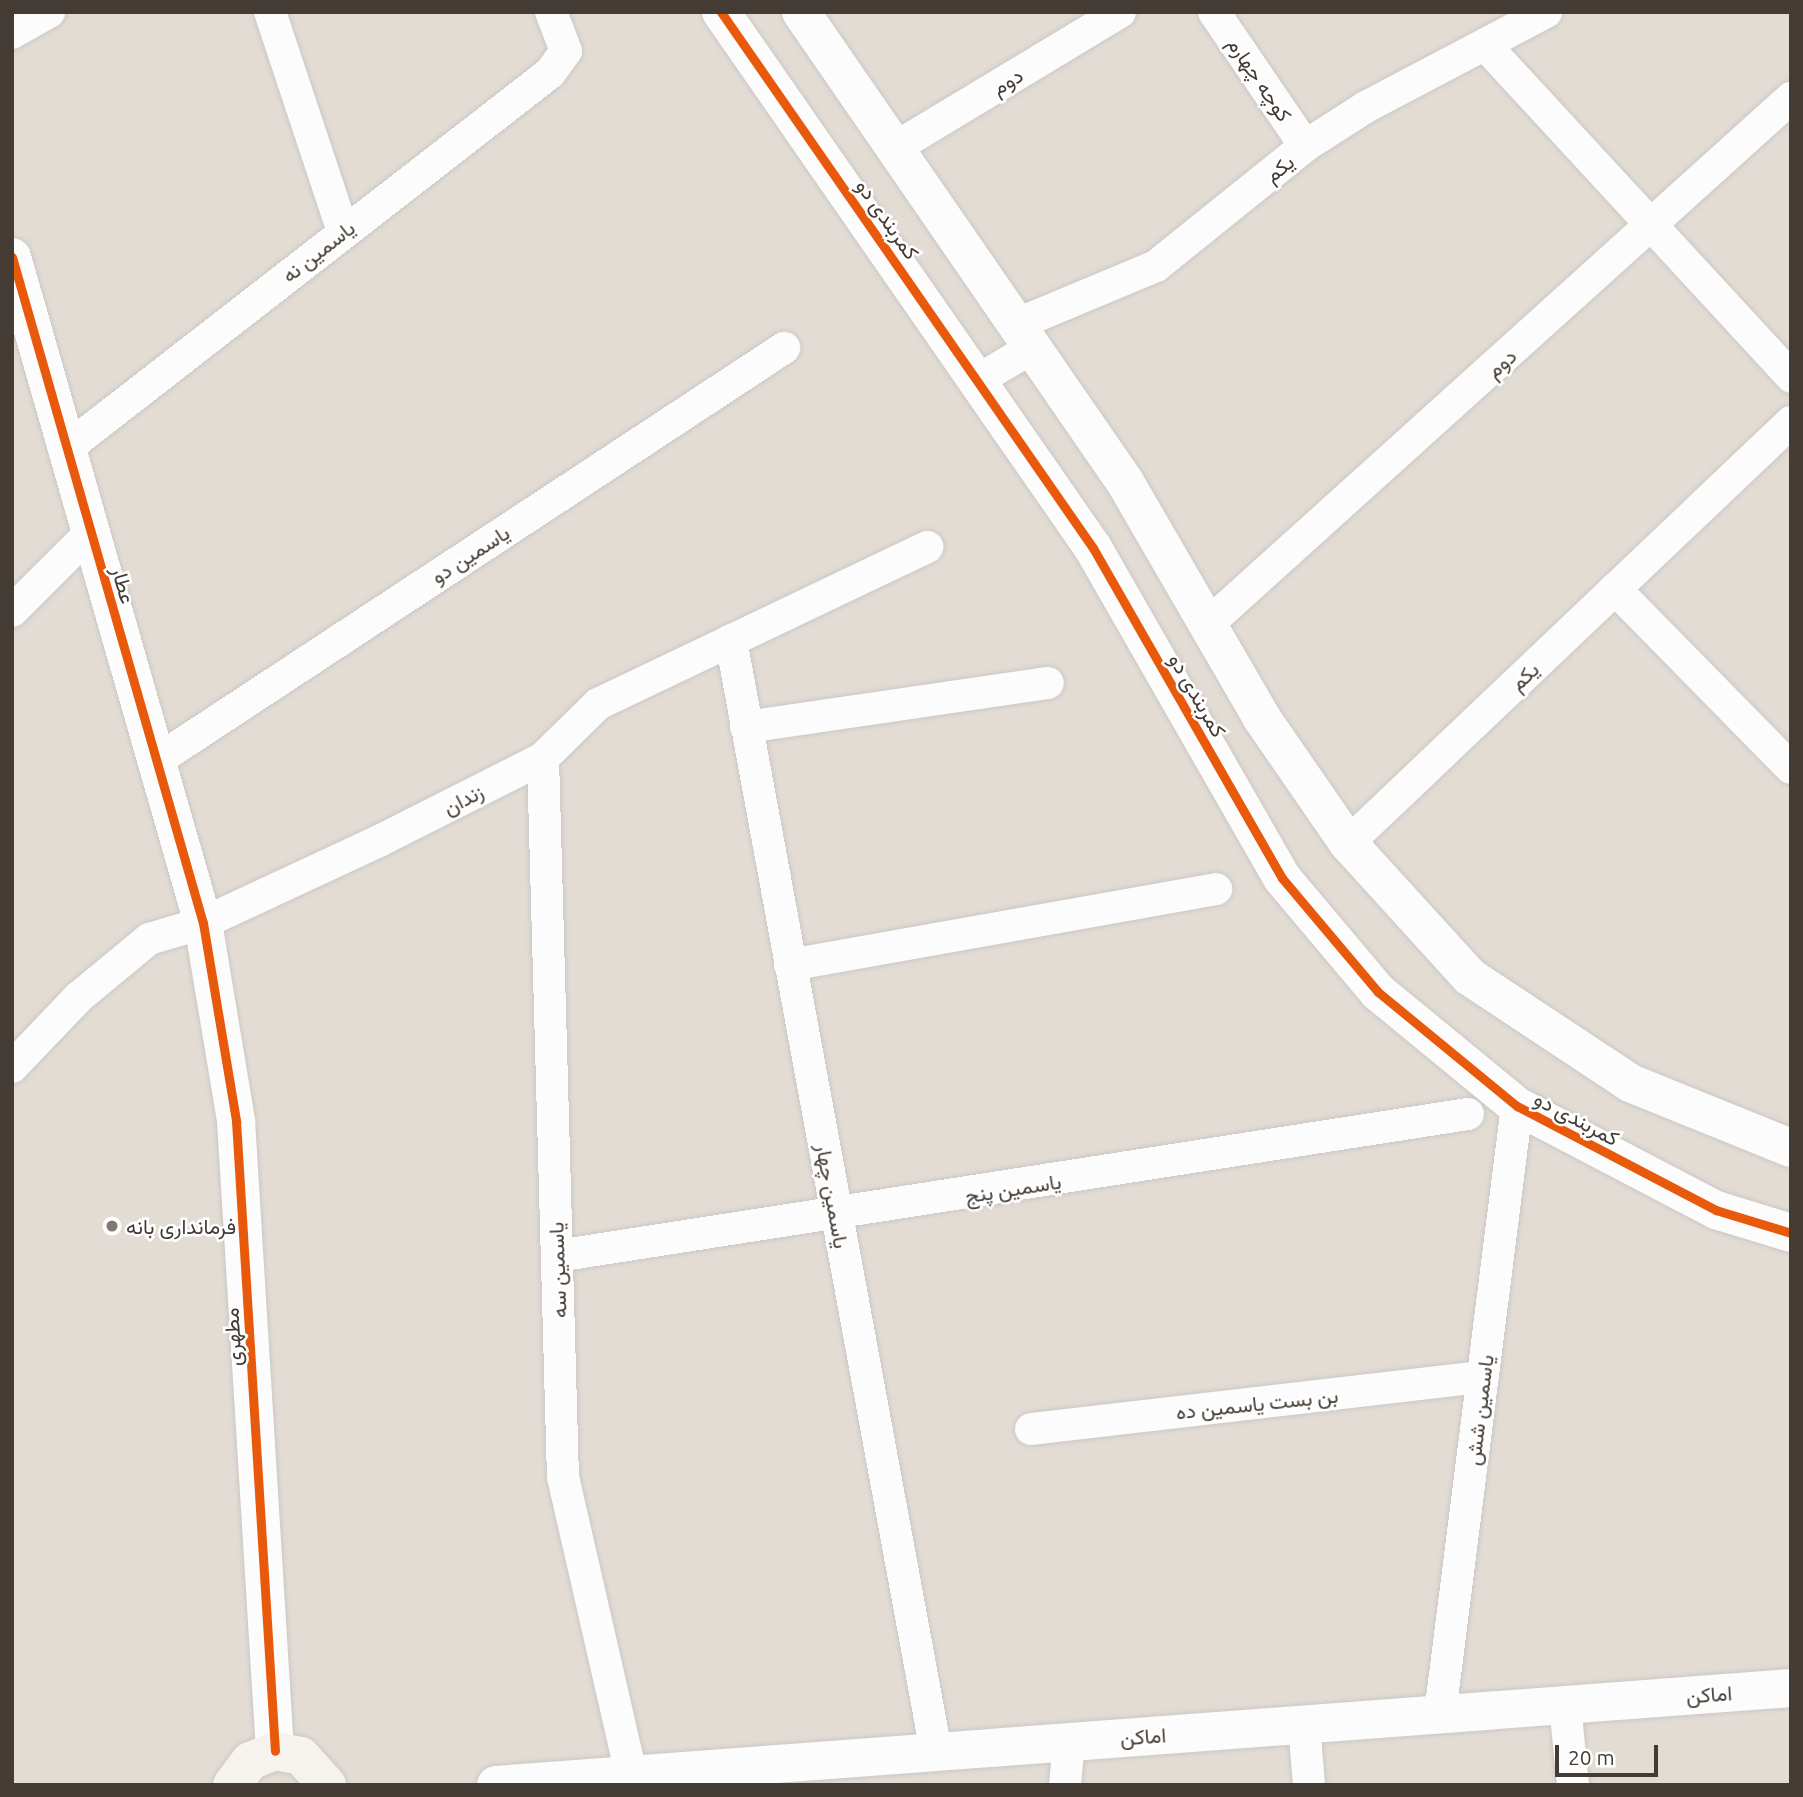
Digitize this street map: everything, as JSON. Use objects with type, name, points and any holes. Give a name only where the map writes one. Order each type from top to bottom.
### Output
[{"type":"main road","points":[[232,1785],[250,1760],[275,1751],[312,1763],[327,1785]]},
{"type":"street","points":[[12,33],[49,12]]},
{"type":"street","points":[[270,12],[343,231]]},
{"type":"street","name":"یاسمین نه","points":[[67,448],[343,231],[550,74],[566,51],[551,12]]},
{"type":"street","name":"کمربندی دو","points":[[721,12],[1093,548],[1282,878],[1378,992],[1517,1105],[1716,1210],[1791,1233]]},
{"type":"street","name":"کمربندی دو","points":[[801,12],[1125,482],[1261,716],[1348,843],[1470,977],[1630,1083],[1791,1148]]},
{"type":"street","name":"دوم","points":[[893,149],[1120,12]]},
{"type":"street","name":"کوچه چهارم","points":[[1214,12],[1305,146]]},
{"type":"street","name":"یکم","points":[[978,380],[1024,337],[1156,266],[1305,146],[1366,107],[1487,47],[1546,12]]},
{"type":"street","points":[[1487,47],[1791,377]]},
{"type":"street","name":"دوم","points":[[1208,624],[1652,227],[1791,98]]},
{"type":"street","name":"عطار","points":[[12,257],[203,923]]},
{"type":"street","name":"یاسمین دو","points":[[156,761],[783,348]]},
{"type":"street","name":"یکم","points":[[1348,843],[1791,422]]},
{"type":"street","points":[[12,611],[91,532]]},
{"type":"street","name":"زندان","points":[[12,1067],[79,997],[149,939],[203,923],[543,758],[598,704],[927,547]]},
{"type":"street","points":[[1615,589],[1791,768]]},
{"type":"street","name":"یاسمین چهار","points":[[731,640],[936,1752]]},
{"type":"street","points":[[746,727],[1048,683]]},
{"type":"street","name":"یاسمین سه","points":[[543,758],[563,1476],[631,1775]]},
{"type":"street","points":[[790,965],[1216,889]]},
{"type":"street","name":"مطهری","points":[[203,923],[236,1121],[275,1751]]},
{"type":"street","name":"یاسمین شش","points":[[1440,1714],[1517,1105]]},
{"type":"street","name":"یاسمین پنج","points":[[556,1256],[837,1217],[1468,1114]]},
{"type":"street","name":"بن بست یاسمین ده","points":[[1031,1429],[1483,1377]]},
{"type":"street","name":"اماکن","points":[[496,1785],[631,1775],[723,1776],[936,1752],[1791,1688]]},
{"type":"street","points":[[1564,1705],[1573,1785]]},
{"type":"street","points":[[1304,1724],[1309,1785]]},
{"type":"street","points":[[1065,1785],[1069,1742]]},
{"type":"shaded area","points":[[12,12],[1791,12],[1791,1785],[12,1785]]},
{"type":"cycle path","points":[[721,12],[1093,548],[1282,878],[1378,992],[1517,1106],[1716,1210],[1791,1233]]},
{"type":"cycle path","points":[[12,257],[203,923],[236,1121],[275,1751]]},
{"type":"place","name":"فرمانداری بانه","points":[[112,1226]]}]
